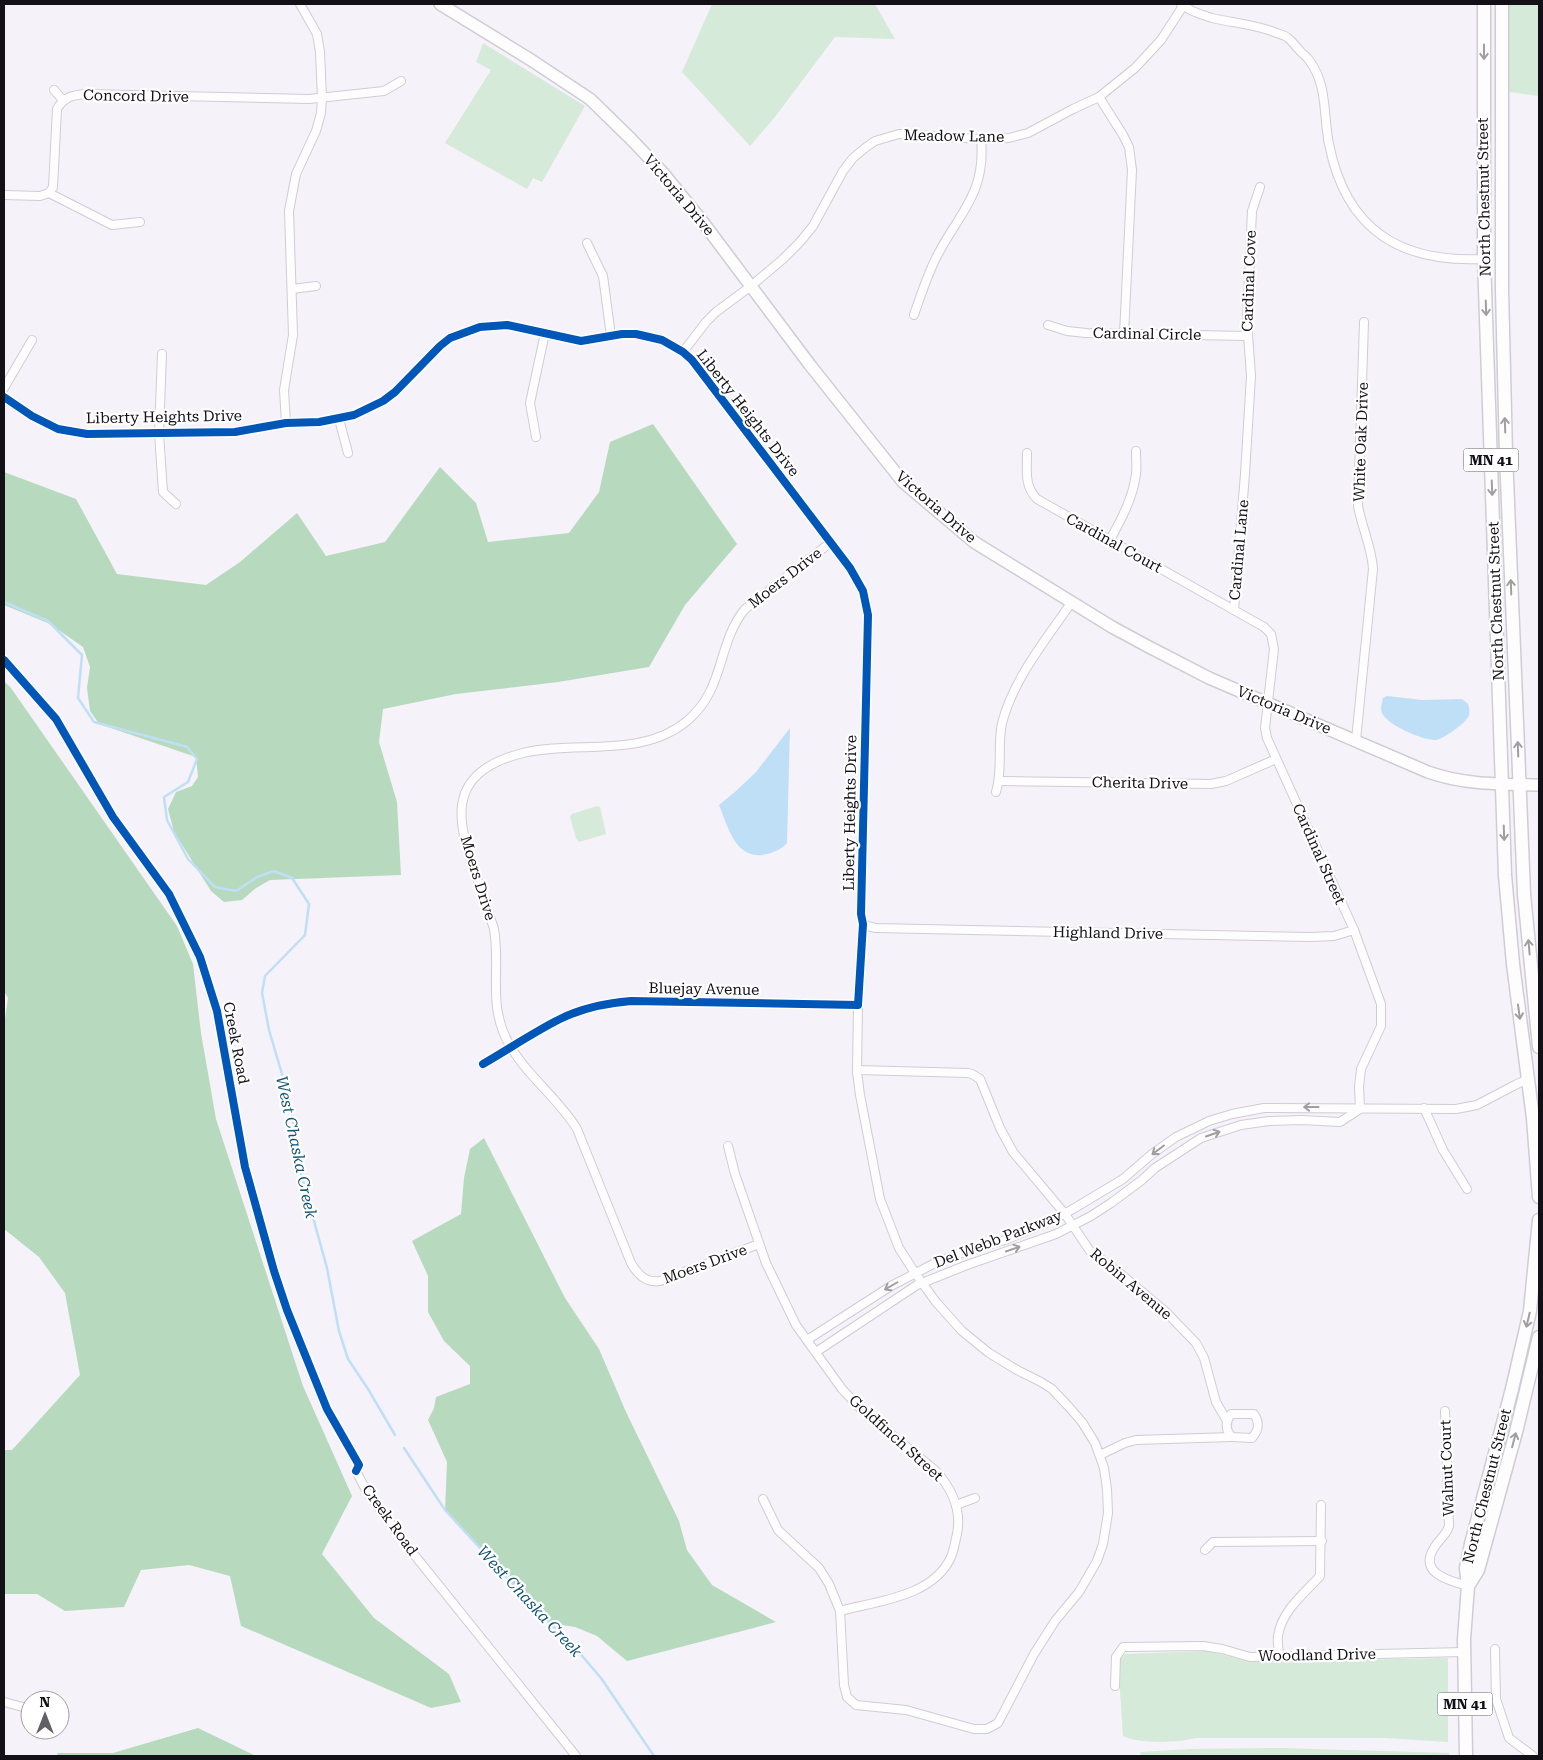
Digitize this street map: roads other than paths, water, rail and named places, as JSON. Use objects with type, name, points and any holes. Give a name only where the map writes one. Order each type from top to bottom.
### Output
[{"type":"main road","name":"North Chestnut Street","points":[[1484,4],[1484,259],[1505,875],[1512,964],[1538,1165],[1539,1197]]},
{"type":"main road","name":"North Chestnut Street","points":[[1502,4],[1502,290],[1519,785],[1525,904],[1539,1047]]},
{"type":"main road","name":"North Chestnut Street","points":[[1468,1586],[1466,1568],[1471,1544],[1512,1389],[1530,1311],[1539,1220]]},
{"type":"main road","name":"North Chestnut Street","points":[[1468,1586],[1481,1561],[1516,1432],[1539,1337]]},
{"type":"main road","name":"MN 41","points":[[1466,1756],[1464,1618],[1468,1586]]},
{"type":"street","points":[[286,424],[284,390],[293,336],[290,211],[296,174],[316,131],[322,98],[320,52],[317,34],[300,4]]},
{"type":"street","name":"Victoria Drive","points":[[440,4],[590,99],[632,140],[663,173],[702,221],[810,365],[903,482],[974,542],[1112,627],[1209,678],[1428,772],[1449,779],[1472,783],[1539,785]]},
{"type":"street","points":[[1181,5],[1203,15],[1260,27],[1288,38],[1309,60],[1318,76],[1324,94],[1329,143],[1334,163],[1347,197],[1360,216],[1373,230],[1397,246],[1415,252],[1458,260],[1484,259]]},
{"type":"street","name":"Meadow Lane","points":[[683,352],[716,312],[784,259],[800,242],[813,226],[843,171],[853,158],[865,148],[876,141],[899,134],[981,139],[1009,138],[1028,133],[1073,108],[1099,97],[1135,68],[1162,40],[1181,5]]},
{"type":"street","name":"Concord Drive","points":[[49,193],[54,187],[57,109],[63,100],[73,96],[86,94],[309,100],[384,91],[401,81]]},
{"type":"street","points":[[54,90],[63,100]]},
{"type":"street","points":[[1099,97],[1123,134],[1129,147],[1132,170],[1124,334]]},
{"type":"street","points":[[914,315],[938,254],[973,195],[982,167],[981,139]]},
{"type":"street","name":"Cardinal Cove","points":[[1251,376],[1247,336],[1252,211],[1260,188]]},
{"type":"street","points":[[4,195],[40,196],[49,193],[112,224],[140,222]]},
{"type":"street","points":[[587,242],[603,276],[611,336]]},
{"type":"street","points":[[292,289],[316,286]]},
{"type":"street","name":"White Oak Drive","points":[[1356,740],[1373,570],[1371,553],[1358,506],[1364,322]]},
{"type":"street","name":"Liberty Heights Drive","points":[[4,397],[32,416],[58,429],[87,434],[235,432],[286,424],[319,422],[354,415],[383,401],[409,380],[440,346],[450,338],[480,327],[495,325],[519,327],[581,341],[636,334],[662,340],[683,352],[692,360],[830,543],[856,578],[863,591],[868,615],[861,904],[863,924]]},
{"type":"street","name":"Cardinal Circle","points":[[1048,325],[1075,332],[1247,336]]},
{"type":"street","points":[[536,437],[530,402],[545,333]]},
{"type":"street","points":[[4,388],[32,340]]},
{"type":"street","points":[[162,354],[159,433],[163,492],[176,504]]},
{"type":"street","name":"Cardinal Lane","points":[[1251,376],[1234,610],[1264,628],[1273,638],[1274,650],[1268,703]]},
{"type":"street","points":[[339,419],[348,453]]},
{"type":"street","points":[[1110,540],[1132,493],[1136,473],[1136,450]]},
{"type":"street","name":"Cardinal Court","points":[[1027,453],[1027,482],[1033,496],[1043,504],[1234,610]]},
{"type":"street","name":"Moers Drive","points":[[759,1244],[660,1281],[648,1281],[642,1277],[632,1263],[577,1129],[565,1111],[522,1065],[511,1048],[497,1012],[494,929],[464,838],[460,819],[462,801],[470,783],[492,765],[522,753],[547,749],[642,743],[680,726],[699,708],[713,687],[731,629],[745,609],[830,543]]},
{"type":"street","points":[[996,792],[1000,781],[1002,726],[1010,698],[1019,680],[1071,602]]},
{"type":"street","name":"Cardinal Street","points":[[1268,703],[1265,728],[1276,759],[1354,930],[1381,1004],[1381,1026],[1361,1069],[1359,1087],[1360,1109]]},
{"type":"street","name":"Cherita Drive","points":[[1000,781],[1211,784],[1226,781],[1276,759]]},
{"type":"street","points":[[763,1499],[778,1530],[819,1568],[829,1584],[840,1610],[844,1685],[847,1697],[853,1703],[906,1710],[974,1729],[987,1729],[994,1727],[998,1723],[1034,1654],[1055,1621],[1093,1570],[1101,1553],[1106,1533],[1108,1504],[1104,1468],[1095,1443],[1076,1414],[1052,1389],[1042,1382],[1016,1370],[974,1342],[947,1316],[899,1248],[880,1199],[857,1070],[858,1005],[863,924]]},
{"type":"street","name":"Highland Drive","points":[[863,924],[876,928],[1310,937],[1334,936],[1354,930]]},
{"type":"street","name":"Bluejay Avenue","points":[[484,1064],[560,1019],[587,1009],[615,1002],[858,1005]]},
{"type":"street","name":"Robin Avenue","points":[[857,1070],[968,1073],[980,1079],[1000,1128],[1013,1152],[1065,1214],[1090,1251],[1166,1312],[1196,1343],[1204,1358],[1216,1402],[1227,1421]]},
{"type":"street","name":"Del Webb Parkway","points":[[807,1340],[891,1286],[915,1273],[952,1256],[1005,1240],[1065,1214],[1123,1179],[1152,1154],[1176,1137],[1209,1121],[1232,1114],[1264,1108],[1456,1109],[1478,1105],[1528,1079]]},
{"type":"street","points":[[1424,1108],[1443,1150],[1467,1189]]},
{"type":"street","name":"Del Webb Parkway","points":[[816,1352],[923,1283],[967,1265],[1056,1234],[1072,1226],[1111,1203],[1155,1168],[1201,1138],[1242,1125],[1269,1121],[1340,1122],[1360,1109]]},
{"type":"street","name":"Goldfinch Street","points":[[728,1146],[735,1174],[766,1263],[796,1325],[842,1389],[861,1409],[936,1471],[949,1487],[956,1505],[958,1529],[954,1549],[946,1565],[936,1577],[902,1595],[840,1610]]},
{"type":"street","name":"Walnut Court","points":[[1445,1411],[1449,1526],[1446,1534],[1432,1550],[1430,1562],[1438,1575],[1468,1586]]},
{"type":"street","points":[[1100,1455],[1125,1442],[1136,1440],[1252,1438],[1258,1429],[1258,1419],[1254,1414],[1231,1414],[1227,1421],[1227,1429],[1232,1437]]},
{"type":"street","name":"Creek Road","points":[[356,1471],[367,1492],[408,1547],[576,1756]]},
{"type":"street","points":[[956,1505],[975,1498]]},
{"type":"street","points":[[1279,1656],[1278,1637],[1284,1617],[1300,1596],[1320,1576],[1322,1541],[1321,1505]]},
{"type":"street","points":[[1205,1550],[1213,1542],[1322,1541]]},
{"type":"street","name":"Woodland Drive","points":[[1115,1686],[1116,1657],[1123,1647],[1202,1646],[1222,1649],[1250,1657],[1464,1652]]},
{"type":"street","points":[[1495,1649],[1496,1699],[1509,1738],[1533,1756]]},
{"type":"street","points":[[4,1702],[20,1706]]},
{"type":"water","points":[[1387,696],[1422,700],[1462,699],[1468,704],[1469,714],[1468,718],[1460,726],[1439,739],[1430,740],[1406,731],[1385,718],[1381,707],[1383,698]]},
{"type":"water","points":[[790,728],[787,843],[778,850],[767,854],[756,855],[748,853],[735,841],[719,805],[756,772]]},
{"type":"waterway","name":"West Chaska Creek","points":[[4,602],[48,621],[82,655],[78,698],[94,722],[187,747],[197,759],[188,782],[164,797],[167,820],[188,859],[215,887],[236,891],[257,877],[274,871],[292,878],[309,904],[305,935],[265,976],[262,993],[269,1030],[290,1101],[301,1174],[327,1268],[339,1331],[348,1359],[395,1435]]},
{"type":"waterway","name":"West Chaska Creek","points":[[404,1448],[445,1510],[549,1623],[566,1637],[601,1678],[654,1756]]}]
